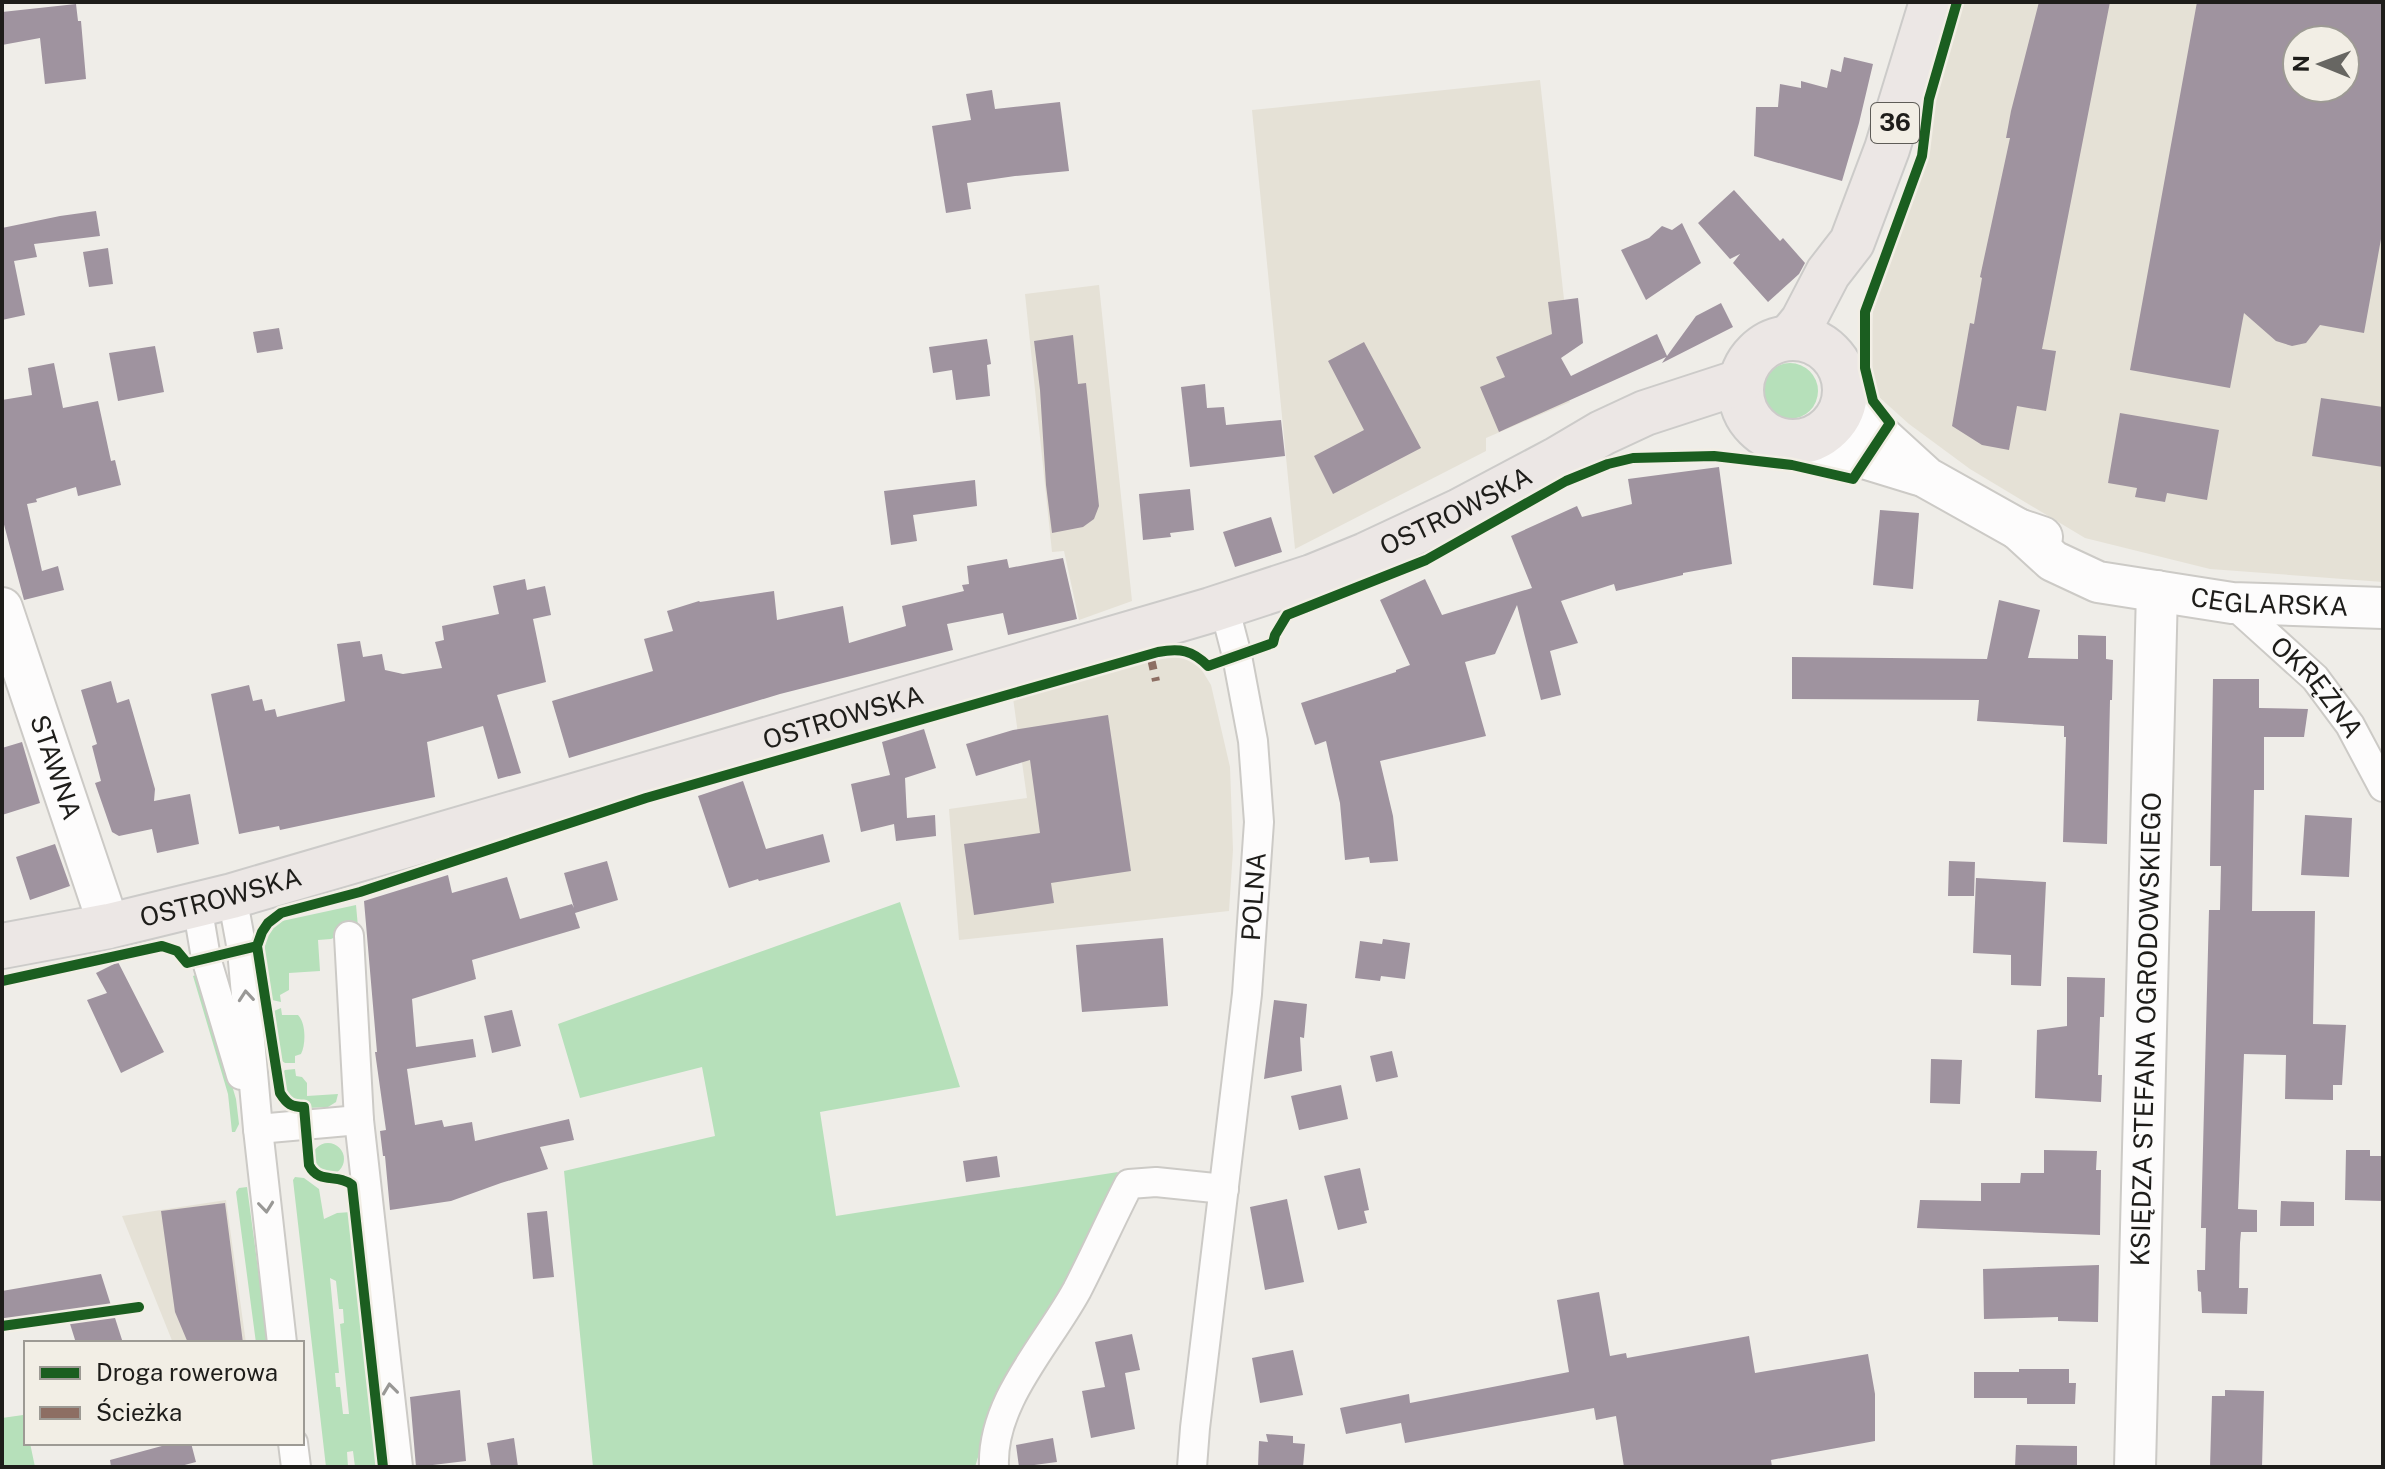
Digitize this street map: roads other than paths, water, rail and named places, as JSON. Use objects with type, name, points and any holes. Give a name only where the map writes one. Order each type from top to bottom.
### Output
[{"type":"main road","name":"36","points":[[1790,337],[1803,321],[1828,273],[1852,242],[1887,149],[1932,2]]},
{"type":"main road","name":"36","points":[[1830,353],[1851,282],[1852,242]]},
{"type":"main road","points":[[1790,337],[1813,341],[1830,353],[1840,366],[1845,382],[1842,407],[1837,420],[1827,431],[1808,441],[1788,442],[1767,437],[1756,429],[1747,416],[1740,382],[1753,356],[1764,346],[1790,337]]},
{"type":"main road","name":"OSTROWSKA","points":[[2,946],[109,926],[214,901],[1224,606],[1312,577],[1366,555],[1460,511],[1602,433],[1645,413],[1740,382]]},
{"type":"main road","name":"OSTROWSKA","points":[[1558,459],[1677,428],[1731,425],[1756,429]]},
{"type":"street","name":"CEGLARSKA","points":[[1842,407],[1927,478]]},
{"type":"street","name":"CEGLARSKA","points":[[1808,441],[1927,478],[2018,529],[2106,560],[2157,591],[2232,603],[2383,608]]},
{"type":"street","name":"KSIĘDZA STEFANA OGRODOWSKIEGO","points":[[2135,1467],[2157,591]]},
{"type":"street","name":"OKRĘŻNA","points":[[2232,603],[2315,678],[2350,725],[2383,787]]},
{"type":"street","name":"POLNA","points":[[1192,1467],[1247,994],[1259,822],[1253,741],[1224,606]]},
{"type":"street","name":"STAWNA","points":[[2,608],[109,926]]},
{"type":"street","points":[[214,901],[201,940],[258,1129]]},
{"type":"street","points":[[214,901],[242,950],[282,1341]]},
{"type":"street","points":[[349,936],[359,1120],[398,1467]]},
{"type":"street","points":[[258,1129],[359,1120]]},
{"type":"street","points":[[994,1467],[994,1452],[1005,1407],[1076,1291],[1129,1184],[1156,1182],[1224,1189]]},
{"type":"street","points":[[293,1445],[296,1467]]}]
